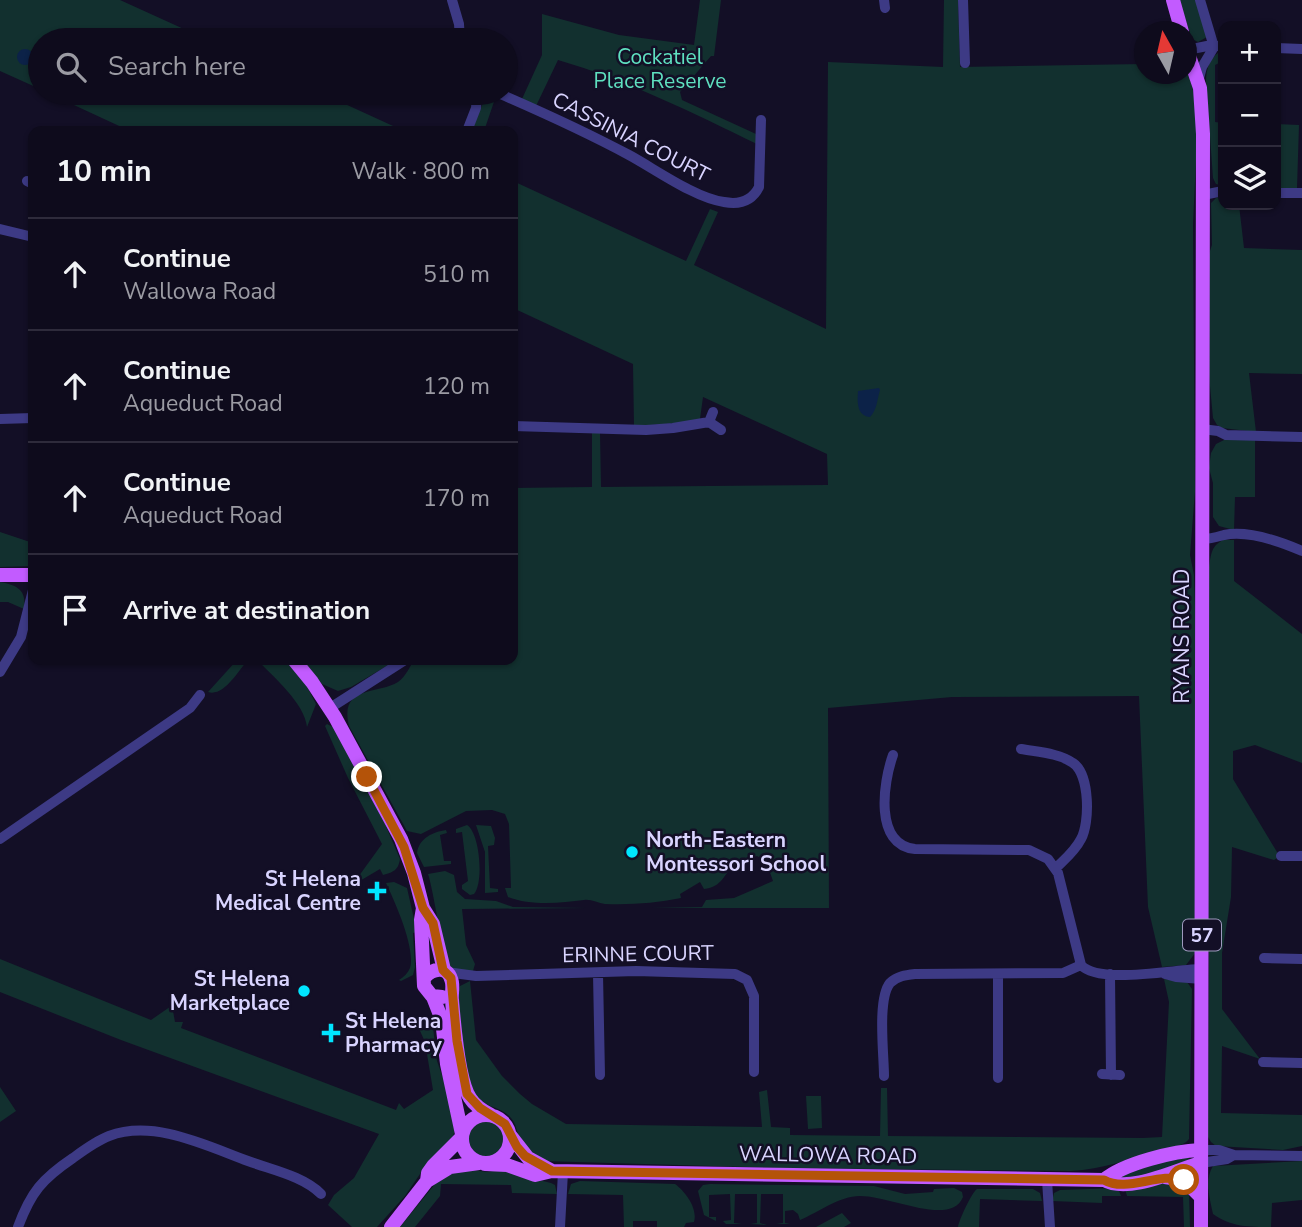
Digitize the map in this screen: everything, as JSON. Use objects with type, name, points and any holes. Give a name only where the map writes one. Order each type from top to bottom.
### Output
[{"type":"main road","points":[[1173,0],[1179,21]]},
{"type":"main road","name":"RYANS ROAD","points":[[1197,79],[1202,110],[1203,191],[1201,1227]]},
{"type":"main road","points":[[0,575],[28,575]]},
{"type":"main road","points":[[297,665],[330,708],[401,839],[423,908],[433,923],[445,971],[451,978],[457,1041],[466,1089],[474,1103],[505,1124],[525,1156],[557,1172]]},
{"type":"main road","points":[[423,908],[421,920],[425,990],[433,997],[442,1020],[462,1145],[467,1154],[482,1163]]},
{"type":"main road","points":[[425,977],[433,970],[445,971]]},
{"type":"main road","points":[[433,997],[441,998],[451,988]]},
{"type":"main road","points":[[428,1181],[428,1173],[462,1135],[466,1125],[475,1118],[491,1115]]},
{"type":"main road","points":[[391,1227],[428,1181],[450,1167],[495,1162],[509,1149],[510,1135]]},
{"type":"main road","name":"WALLOWA ROAD","points":[[1104,1180],[1156,1157],[1178,1152],[1200,1157]]},
{"type":"main road","name":"WALLOWA ROAD","points":[[482,1163],[508,1166],[535,1175],[557,1172],[1104,1180],[1120,1183],[1163,1177],[1200,1157]]},
{"type":"main road","points":[[1163,1177],[1184,1180],[1201,1198]]},
{"type":"street","points":[[452,0],[459,28]]},
{"type":"street","points":[[963,0],[965,63]]},
{"type":"street","points":[[1200,0],[1218,45]]},
{"type":"street","points":[[1197,49],[1218,47]]},
{"type":"street","points":[[1198,82],[1202,67],[1218,48]]},
{"type":"street","points":[[1281,48],[1302,49]]},
{"type":"street","name":"CASSINIA COURT","points":[[518,102],[594,137],[700,194],[726,203],[747,201],[760,187],[761,120]]},
{"type":"street","points":[[469,126],[477,105]]},
{"type":"street","points":[[1203,191],[1218,188]]},
{"type":"street","points":[[1281,193],[1302,194]]},
{"type":"street","points":[[0,229],[28,236]]},
{"type":"street","points":[[518,426],[646,430],[673,428],[711,417],[721,430]]},
{"type":"street","points":[[0,419],[28,418]]},
{"type":"street","points":[[1202,435],[1218,430],[1226,435],[1302,437]]},
{"type":"street","points":[[1202,535],[1217,532],[1222,535],[1261,537],[1302,551]]},
{"type":"street","points":[[0,672],[21,637],[28,606]]},
{"type":"street","points":[[330,708],[397,665]]},
{"type":"street","points":[[0,839],[204,697],[188,691]]},
{"type":"street","points":[[1021,748],[1069,760],[1079,767],[1084,777],[1084,831],[1075,849],[1056,868]]},
{"type":"street","points":[[893,755],[886,780],[887,822],[891,836],[899,844],[915,849],[1021,848],[1044,856],[1056,868],[1081,965],[1092,973],[1165,974],[1176,970],[1202,974]]},
{"type":"street","points":[[1281,856],[1302,856]]},
{"type":"street","points":[[1264,958],[1302,959]]},
{"type":"street","points":[[884,1076],[883,1002],[887,988],[895,979],[907,975],[1063,973],[1081,965]]},
{"type":"street","name":"ERINNE COURT","points":[[445,971],[476,976],[598,974],[617,971],[704,971],[735,974],[750,984],[754,996],[754,1072]]},
{"type":"street","points":[[598,974],[600,1076]]},
{"type":"street","points":[[998,974],[998,1078]]},
{"type":"street","points":[[1110,974],[1111,1074]]},
{"type":"street","name":"ERINNE COURT","points":[[451,988],[476,976]]},
{"type":"street","points":[[1263,1062],[1302,1063]]},
{"type":"street","points":[[18,1227],[29,1200],[45,1178],[101,1139],[130,1131],[159,1132],[203,1145],[305,1183],[321,1195]]},
{"type":"street","points":[[1200,1157],[1225,1151],[1234,1155],[1302,1156]]},
{"type":"street","points":[[557,1172],[560,1227]]},
{"type":"street","points":[[1047,1180],[1050,1227]]},
{"type":"green space","points":[[0,0],[120,0],[182,28],[28,28],[28,84],[0,71]]},
{"type":"green space","name":"Cockatiel Place Reserve","points":[[700,0],[721,0],[714,56],[711,56],[680,92],[682,100],[756,134],[757,144],[634,87],[558,60],[536,106],[522,99],[542,55],[542,14],[619,35],[694,45]]},
{"type":"green space","points":[[944,0],[958,0],[960,67],[1134,64],[1134,84],[1192,84],[1197,139],[1193,224],[1195,491],[1190,555],[1194,575],[1198,695],[1196,952],[1186,965],[1162,967],[1148,907],[1139,696],[952,697],[828,708],[829,908],[651,908],[702,907],[706,900],[734,898],[773,881],[766,861],[757,856],[735,864],[715,886],[704,889],[700,882],[680,894],[681,898],[672,900],[615,904],[587,900],[536,903],[508,897],[505,888],[511,888],[509,824],[505,814],[492,810],[466,811],[421,834],[407,831],[349,726],[347,713],[349,704],[355,697],[398,682],[411,665],[518,665],[518,488],[592,487],[592,433],[600,433],[601,487],[828,485],[827,454],[703,397],[700,419],[634,426],[633,364],[518,310],[518,183],[686,261],[710,209],[718,212],[694,265],[826,329],[828,62],[943,67]]},
{"type":"green space","points":[[1179,0],[1197,0],[1207,37],[1197,42],[1197,21],[1186,21]]},
{"type":"green space","points":[[1218,53],[1218,64],[1215,65],[1215,122],[1218,122],[1218,185],[1213,178],[1206,81],[1210,62]]},
{"type":"green space","points":[[74,105],[347,105],[393,126],[119,126]]},
{"type":"green space","points":[[482,105],[493,105],[486,126],[474,126]]},
{"type":"green space","points":[[1281,124],[1299,125],[1297,188],[1281,188]]},
{"type":"green space","points":[[1216,198],[1218,210],[1240,210],[1244,248],[1302,250],[1302,374],[1249,373],[1256,432],[1222,428],[1213,418],[1208,365],[1208,257],[1212,245],[1211,203]]},
{"type":"green space","points":[[1226,439],[1255,440],[1255,497],[1235,497],[1234,530],[1219,526],[1213,517],[1213,483],[1209,468],[1211,453],[1216,444]]},
{"type":"green space","points":[[0,532],[28,541],[28,566],[0,567]]},
{"type":"green space","points":[[1223,540],[1234,540],[1234,581],[1302,634],[1302,763],[1255,745],[1233,751],[1233,779],[1277,852],[1277,858],[1274,860],[1232,847],[1231,897],[1222,953],[1222,1009],[1260,1059],[1222,1046],[1221,1113],[1302,1115],[1302,1146],[1283,1150],[1216,1146],[1208,1137],[1209,966],[1206,834],[1209,567],[1214,548]]},
{"type":"green space","points":[[0,582],[11,585],[22,593],[24,609],[8,602],[0,602]]},
{"type":"green space","points":[[232,665],[244,665],[220,691],[208,692]]},
{"type":"green space","points":[[262,665],[291,665],[302,677],[316,704],[307,727],[301,709]]},
{"type":"green space","points":[[306,665],[388,665],[351,687],[338,691],[322,684]]},
{"type":"green space","points":[[327,724],[333,727],[380,812],[400,859],[392,872],[383,875],[380,869],[358,882],[356,880],[382,844],[348,778],[325,726]]},
{"type":"green space","points":[[467,825],[478,847],[480,869],[477,888],[474,894],[470,895],[462,889],[462,885],[468,881],[462,832],[456,833],[456,829]]},
{"type":"green space","points":[[476,825],[491,826],[495,838],[494,845],[488,846],[490,888],[498,889],[498,892],[485,893],[485,852]]},
{"type":"green space","points":[[446,830],[447,833],[440,835],[444,861],[451,861],[451,864],[424,867],[417,853],[418,848],[432,834]]},
{"type":"green space","points":[[445,871],[454,875],[457,892],[465,899],[496,901],[513,907],[587,908],[462,909],[466,945],[475,964],[473,971],[456,969],[451,967],[445,952],[428,874]]},
{"type":"green space","points":[[394,882],[407,888],[417,932],[413,933],[413,975],[401,981],[399,980],[409,970],[411,959],[403,924],[386,883]]},
{"type":"green space","points":[[0,959],[151,1020],[177,1002],[181,1009],[173,1011],[175,1022],[183,1022],[181,1028],[396,1110],[399,1103],[404,1109],[433,1090],[425,1042],[417,1024],[411,1027],[409,1023],[413,1017],[423,1016],[433,1027],[437,1061],[448,1092],[455,1128],[453,1137],[377,1227],[352,1227],[328,1205],[334,1195],[354,1178],[379,1134],[121,1040],[0,992]]},
{"type":"green space","points":[[1164,979],[1187,982],[1192,989],[1189,1139],[1179,1146],[1116,1164],[1071,1171],[781,1168],[541,1161],[523,1145],[511,1118],[483,1102],[474,1091],[463,1050],[458,994],[460,986],[470,981],[476,1040],[502,1076],[532,1104],[566,1124],[762,1127],[759,1092],[767,1090],[771,1127],[790,1128],[790,1135],[880,1136],[881,1088],[887,1088],[888,1136],[1143,1138],[1162,1137],[1169,1002]]},
{"type":"green space","points":[[0,1087],[16,1111],[0,1122]]},
{"type":"green space","points":[[806,1096],[821,1096],[822,1128],[808,1129]]},
{"type":"green space","points":[[486,1121],[499,1127],[505,1140],[499,1153],[486,1159],[473,1153],[467,1140],[473,1127]]},
{"type":"green space","points":[[1188,1157],[1189,1160],[1148,1176],[1122,1178],[1123,1175],[1165,1161]]},
{"type":"green space","points":[[1302,1161],[1302,1200],[1272,1203],[1271,1227],[1233,1224],[1213,1214],[1208,1183],[1213,1166]]},
{"type":"green space","points":[[466,1169],[487,1172],[500,1170],[551,1183],[555,1185],[557,1194],[512,1193],[511,1185],[441,1184],[440,1196],[415,1227],[400,1227],[439,1179],[445,1174]]},
{"type":"green space","points":[[580,1181],[675,1184],[690,1201],[694,1222],[686,1223],[684,1227],[657,1227],[657,1221],[633,1221],[633,1227],[624,1227],[623,1195],[568,1194],[571,1184]]},
{"type":"green space","points":[[1172,1181],[1189,1191],[1190,1227],[1184,1227],[1183,1197],[1127,1196],[1125,1189]]},
{"type":"green space","points":[[703,1185],[874,1186],[905,1194],[954,1188],[962,1192],[963,1197],[956,1206],[946,1210],[933,1210],[873,1197],[852,1197],[837,1201],[800,1220],[793,1210],[785,1211],[785,1223],[790,1224],[776,1224],[783,1223],[783,1194],[761,1194],[760,1223],[767,1225],[750,1224],[757,1223],[757,1194],[735,1194],[734,1223],[742,1224],[726,1224],[723,1221],[731,1220],[730,1194],[709,1195],[709,1217],[716,1217],[716,1221],[704,1215],[698,1191]]},
{"type":"green space","points":[[1118,1188],[1121,1196],[1102,1196],[1102,1203],[1052,1201],[1054,1193],[1060,1190]]},
{"type":"green space","points":[[977,1189],[1033,1189],[1040,1193],[1042,1201],[980,1199],[979,1227],[958,1227],[966,1206]]},
{"type":"green space","points":[[842,1213],[851,1223],[844,1227],[816,1227]]},
{"type":"water","points":[[28,50],[28,64],[25,65],[19,63],[17,57],[19,51]]},
{"type":"water","points":[[879,388],[874,411],[870,417],[862,414],[858,391]]},
{"type":"place","name":"North-Eastern Montessori School","points":[[632,852]]},
{"type":"place","name":"St Helena Medical Centre","points":[[377,891]]},
{"type":"place","name":"St Helena Marketplace","points":[[304,991]]},
{"type":"place","name":"St Helena Pharmacy","points":[[331,1033]]},
{"type":"route","points":[[367,777],[401,839],[423,908],[433,923],[443,970],[451,978],[452,1005],[467,1094],[480,1108],[505,1124],[525,1156],[552,1171],[1104,1180],[1115,1184],[1163,1177],[1184,1180]]}]
